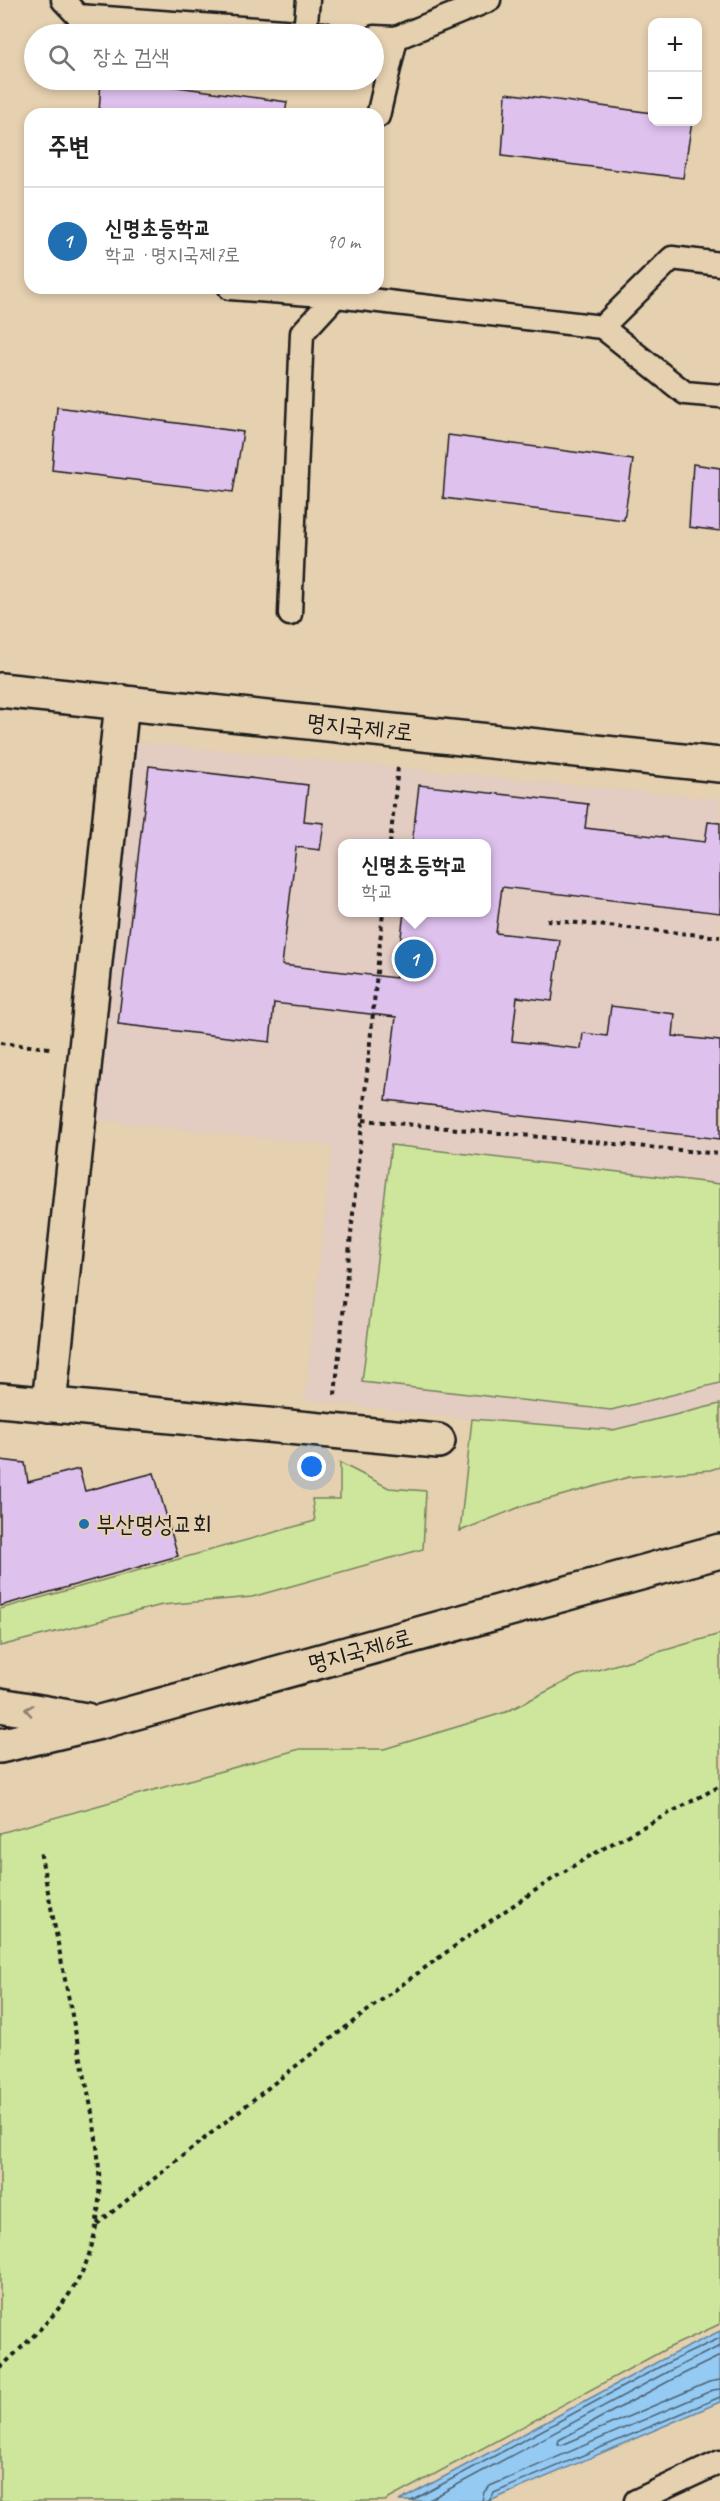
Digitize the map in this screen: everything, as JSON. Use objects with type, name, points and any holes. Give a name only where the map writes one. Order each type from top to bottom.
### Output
[{"type":"street","name":"명지국제7로","points":[[0,690],[720,765]]},
{"type":"street","points":[[49,1405],[122,702]]},
{"type":"street","points":[[0,1400],[438,1441]]},
{"type":"street","name":"명지국제6로","points":[[0,1746],[100,1722],[720,1551]]},
{"type":"street","points":[[0,1705],[100,1722]]},
{"type":"lane","points":[[63,0],[78,16],[183,24]]},
{"type":"lane","points":[[308,0],[313,24]]},
{"type":"lane","points":[[384,37],[396,38],[489,0]]},
{"type":"lane","points":[[380,108],[396,38]]},
{"type":"lane","points":[[602,327],[672,258],[720,264]]},
{"type":"lane","points":[[290,614],[302,333],[335,294]]},
{"type":"lane","points":[[352,294],[602,327],[685,393],[720,396]]},
{"type":"lane","points":[[636,2501],[720,2462]]},
{"type":"path","points":[[390,839],[399,760]]},
{"type":"path","points":[[334,1405],[383,917]]},
{"type":"path","points":[[547,920],[720,937]]},
{"type":"path","points":[[0,1043],[51,1048]]},
{"type":"path","points":[[363,1120],[720,1154]]},
{"type":"path","points":[[97,2224],[330,2039],[547,1882],[720,1786]]},
{"type":"path","points":[[0,2368],[58,2311],[85,2264],[97,2224],[101,2196],[94,2130],[40,1851]]},
{"type":"shaded area","points":[[134,742],[720,799],[720,1404],[613,1430],[472,1419],[305,1400],[332,1146],[89,1119]]},
{"type":"green space","points":[[391,1145],[720,1184],[720,1383],[611,1410],[362,1382]]},
{"type":"green space","points":[[720,1404],[720,1467],[710,1470],[629,1477],[520,1507],[460,1531],[472,1419],[613,1430]]},
{"type":"green space","points":[[340,1463],[389,1488],[426,1491],[423,1549],[252,1597],[162,1605],[0,1646],[0,1609],[315,1521],[312,1499],[340,1499]]},
{"type":"green space","points":[[720,1634],[720,2324],[666,2349],[385,2501],[0,2501],[0,1833],[300,1749],[384,1749],[506,1712],[577,1676]]},
{"type":"water","points":[[720,2331],[720,2402],[490,2501],[399,2501],[663,2359]]},
{"type":"building","points":[[100,90],[199,90],[287,102],[286,108],[99,108]]},
{"type":"building","points":[[506,93],[648,112],[648,126],[691,126],[683,178],[502,156]]},
{"type":"building","points":[[57,407],[243,432],[233,492],[52,470]]},
{"type":"building","points":[[448,435],[633,460],[624,520],[443,498]]},
{"type":"building","points":[[693,464],[720,468],[720,531],[689,527]]},
{"type":"building","points":[[149,766],[308,785],[304,821],[324,823],[320,850],[296,847],[282,965],[396,978],[403,917],[491,917],[491,839],[413,839],[419,785],[588,804],[585,828],[705,842],[708,822],[720,823],[720,913],[502,887],[496,933],[560,940],[552,1001],[517,997],[512,1041],[581,1049],[583,1033],[607,1036],[611,1006],[675,1014],[673,1036],[720,1041],[720,1139],[386,1100],[396,1017],[274,1003],[270,1042],[118,1024]]},
{"type":"building","name":"부산명성교회","points":[[0,1460],[25,1463],[28,1482],[79,1469],[85,1491],[154,1473],[178,1556],[0,1606]]},
{"type":"place","name":"신명초등학교","points":[[414,959]]},
{"type":"place","name":"부산명성교회","points":[[84,1524]]}]
